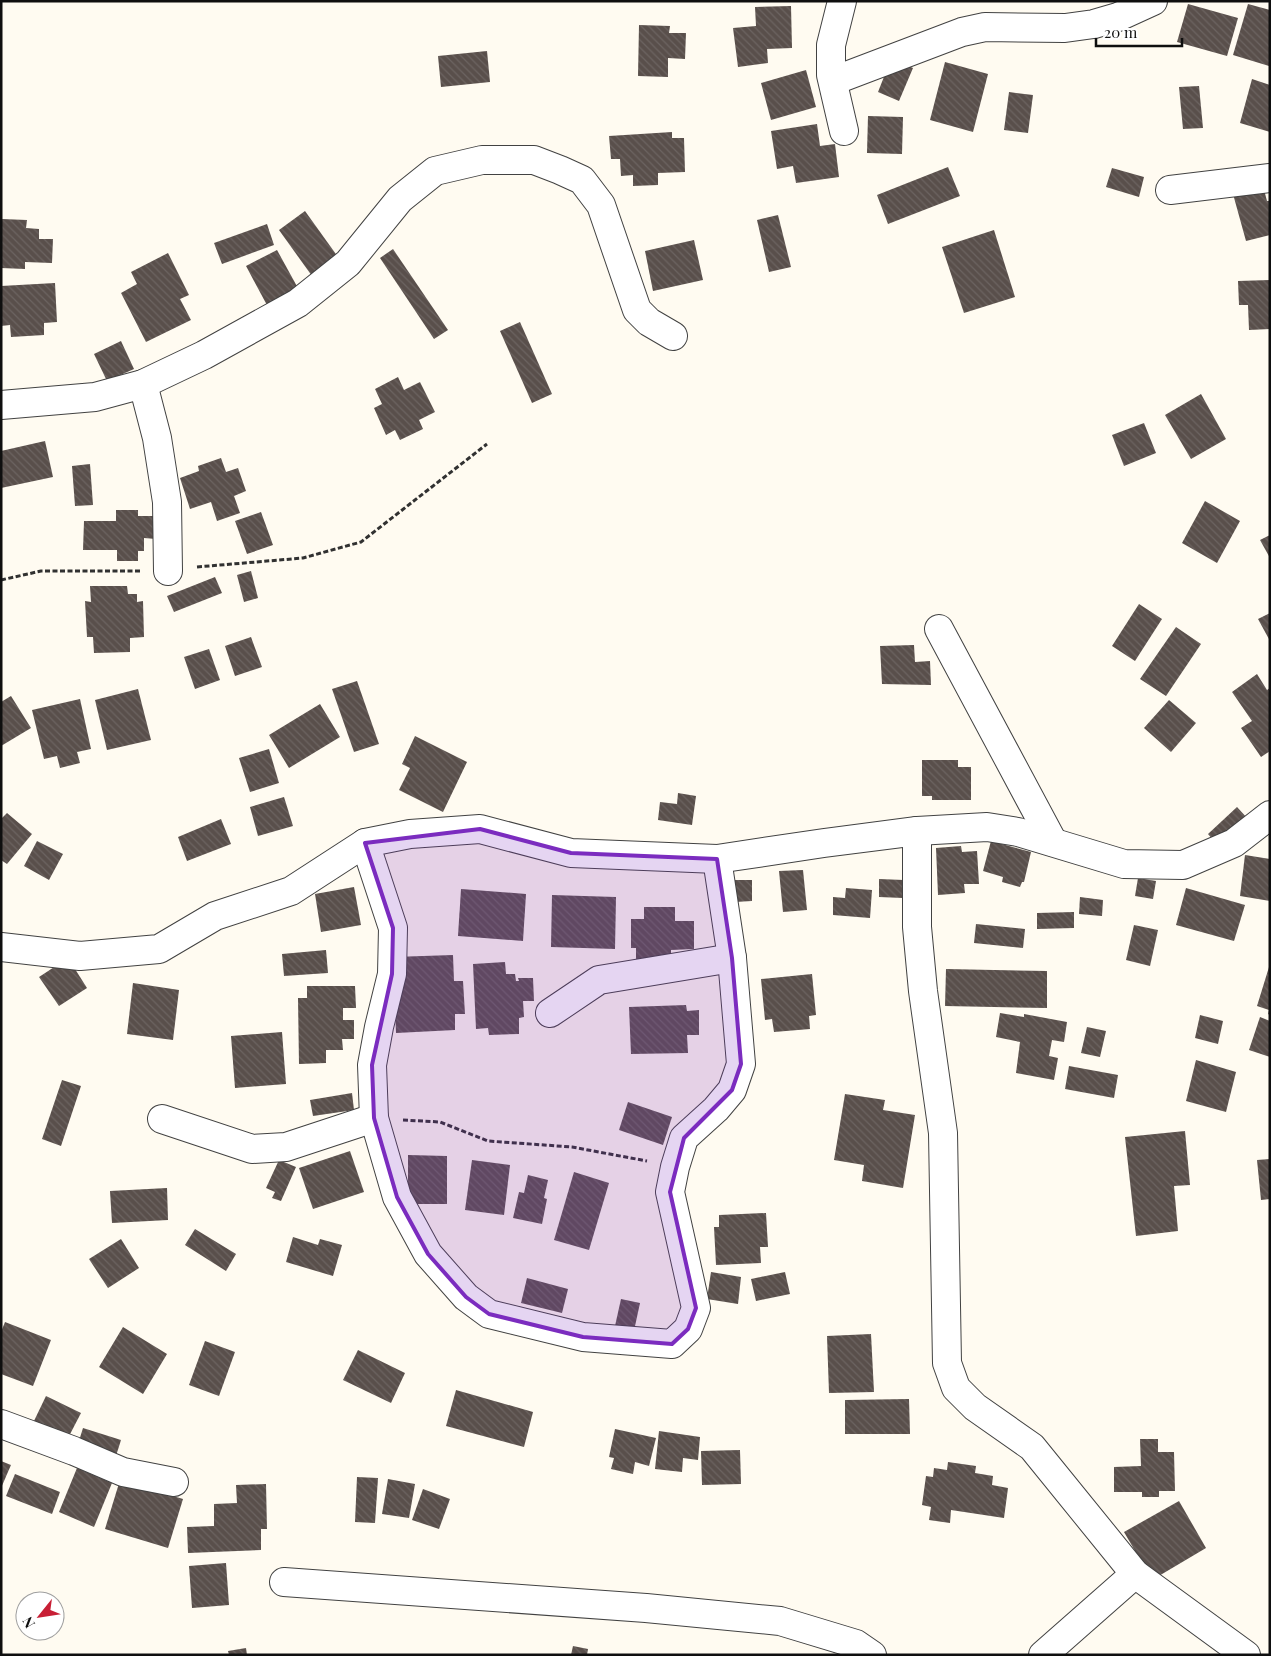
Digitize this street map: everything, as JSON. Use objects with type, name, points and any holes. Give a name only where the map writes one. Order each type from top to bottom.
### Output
[{"type":"street","points":[[842,1],[831,45],[833,81],[844,131]]},
{"type":"street","points":[[833,81],[962,32],[985,27],[1064,28],[1094,24],[1118,17],[1153,1]]},
{"type":"street","points":[[1,404],[95,397],[143,384],[204,355],[298,304],[348,263],[400,199],[435,171],[482,160],[534,160],[582,180],[601,205],[637,310],[649,322],[673,336]]},
{"type":"street","points":[[1170,190],[1270,178]]},
{"type":"street","points":[[143,384],[157,438],[167,502],[168,571]]},
{"type":"street","points":[[939,629],[1053,842]]},
{"type":"street","points":[[1,947],[80,956],[159,949],[215,916],[291,891],[365,843],[410,834],[480,829],[571,853],[717,859],[918,831],[987,827],[1018,832],[1124,864],[1183,865],[1234,844],[1270,815]]},
{"type":"street","points":[[918,831],[917,928],[922,991],[943,1133],[947,1363],[951,1376],[956,1388],[975,1407],[1032,1447],[1135,1574],[1246,1655]]},
{"type":"street","points":[[365,843],[393,928],[392,974],[372,1065],[374,1118],[397,1197],[428,1254],[466,1297],[488,1314],[583,1337],[672,1344],[688,1329],[696,1308],[670,1192],[675,1167],[684,1138],[716,1109],[732,1090],[740,1064],[732,958],[717,859]]},
{"type":"street","points":[[550,1014],[599,980],[732,958]]},
{"type":"street","points":[[162,1119],[252,1149],[286,1147],[374,1118]]},
{"type":"street","points":[[1,1424],[74,1451],[123,1472],[174,1482]]},
{"type":"street","points":[[1043,1655],[1135,1574]]},
{"type":"street","points":[[284,1582],[646,1608],[780,1621],[856,1644],[872,1655]]},
{"type":"path","points":[[1,580],[41,571],[168,571],[303,558],[361,542],[487,444]]},
{"type":"path","points":[[374,1118],[440,1122],[488,1141],[572,1147],[675,1167]]},
{"type":"highlighted area","points":[[480,829],[571,853],[717,859],[732,958],[741,1064],[732,1090],[684,1138],[670,1192],[696,1308],[688,1329],[672,1344],[583,1337],[489,1314],[466,1297],[428,1254],[397,1197],[374,1118],[372,1065],[392,974],[393,928],[365,843]]},
{"type":"building","points":[[1188,4],[1238,18],[1227,56],[1177,42]]},
{"type":"building","points":[[1248,4],[1270,10],[1269,66],[1233,55]]},
{"type":"building","points":[[791,6],[792,48],[767,49],[768,63],[738,67],[733,28],[756,26],[755,7]]},
{"type":"building","points":[[639,25],[670,26],[669,33],[686,33],[685,59],[668,58],[668,77],[638,76]]},
{"type":"building","points":[[487,51],[490,82],[441,87],[438,56]]},
{"type":"building","points":[[891,59],[913,68],[899,101],[878,92]]},
{"type":"building","points":[[945,62],[988,74],[973,132],[930,120]]},
{"type":"building","points":[[806,70],[816,107],[771,120],[761,83]]},
{"type":"building","points":[[1252,79],[1270,85],[1270,132],[1240,123]]},
{"type":"building","points":[[1199,86],[1203,128],[1183,129],[1179,87]]},
{"type":"building","points":[[1009,92],[1033,95],[1028,133],[1004,130]]},
{"type":"building","points":[[868,116],[903,117],[902,154],[867,153]]},
{"type":"building","points":[[817,124],[820,146],[835,144],[839,177],[796,183],[793,166],[777,169],[771,131]]},
{"type":"building","points":[[672,132],[672,138],[684,138],[685,172],[658,173],[658,185],[633,186],[633,175],[621,176],[620,159],[611,159],[609,136]]},
{"type":"building","points":[[948,167],[960,196],[888,224],[877,195]]},
{"type":"building","points":[[1112,168],[1144,177],[1139,197],[1106,187]]},
{"type":"building","points":[[1263,186],[1267,201],[1270,201],[1270,235],[1246,241],[1233,194]]},
{"type":"building","points":[[305,211],[338,257],[312,276],[279,230]]},
{"type":"building","points":[[778,215],[791,267],[769,272],[757,220]]},
{"type":"building","points":[[2,219],[27,220],[26,228],[39,229],[39,239],[53,239],[52,263],[25,262],[25,269],[1,268]]},
{"type":"building","points":[[267,224],[274,245],[222,264],[214,243]]},
{"type":"building","points":[[994,230],[1015,297],[964,313],[942,247]]},
{"type":"building","points":[[694,240],[703,280],[653,291],[645,251]]},
{"type":"building","points":[[393,249],[448,330],[434,339],[380,258]]},
{"type":"building","points":[[277,250],[299,290],[268,307],[246,266]]},
{"type":"building","points":[[168,253],[189,295],[180,299],[191,320],[146,342],[121,293],[137,284],[131,272]]},
{"type":"building","points":[[1270,280],[1270,329],[1249,330],[1248,305],[1239,305],[1238,281]]},
{"type":"building","points":[[55,283],[57,322],[44,323],[44,335],[11,337],[10,325],[1,326],[1,286]]},
{"type":"building","points":[[520,322],[552,394],[532,403],[500,331]]},
{"type":"building","points":[[121,341],[134,369],[107,381],[94,354]]},
{"type":"building","points":[[398,377],[404,390],[420,382],[435,412],[419,420],[423,429],[400,440],[395,430],[386,435],[374,408],[382,404],[375,389]]},
{"type":"building","points":[[1201,394],[1226,439],[1191,459],[1165,415]]},
{"type":"building","points":[[1144,423],[1156,453],[1124,466],[1112,435]]},
{"type":"building","points":[[45,441],[53,477],[1,488],[1,451]]},
{"type":"building","points":[[221,458],[226,472],[238,468],[246,491],[234,496],[240,513],[217,521],[211,502],[190,509],[180,478],[199,471],[198,466]]},
{"type":"building","points":[[90,464],[93,505],[75,506],[72,466]]},
{"type":"building","points":[[1205,501],[1240,521],[1217,563],[1182,543]]},
{"type":"building","points":[[116,510],[138,510],[138,516],[156,516],[156,539],[144,538],[144,551],[138,551],[138,561],[117,561],[117,550],[83,550],[84,521],[116,521]]},
{"type":"building","points":[[261,512],[273,545],[247,554],[235,521]]},
{"type":"building","points":[[1270,535],[1270,558],[1260,540]]},
{"type":"building","points":[[251,571],[258,598],[244,602],[237,575]]},
{"type":"building","points":[[215,577],[222,593],[174,612],[167,596]]},
{"type":"building","points":[[90,586],[127,586],[128,594],[137,594],[137,602],[143,601],[144,637],[130,638],[130,652],[94,653],[93,637],[87,637],[85,601],[91,602]]},
{"type":"building","points":[[1139,604],[1162,619],[1135,661],[1112,646]]},
{"type":"building","points":[[1270,613],[1270,641],[1258,619]]},
{"type":"building","points":[[1176,627],[1201,644],[1166,696],[1140,679]]},
{"type":"building","points":[[251,637],[262,667],[235,676],[225,646]]},
{"type":"building","points":[[914,645],[915,662],[930,661],[931,685],[882,684],[880,646]]},
{"type":"building","points":[[209,649],[220,680],[195,689],[184,657]]},
{"type":"building","points":[[1257,674],[1267,690],[1270,688],[1270,751],[1261,757],[1241,728],[1252,721],[1232,692]]},
{"type":"building","points":[[357,681],[379,744],[354,752],[332,689]]},
{"type":"building","points":[[138,689],[151,740],[107,750],[95,700]]},
{"type":"building","points":[[11,696],[31,728],[1,746],[1,702]]},
{"type":"building","points":[[80,699],[91,749],[77,752],[80,763],[60,768],[57,756],[44,759],[32,710]]},
{"type":"building","points":[[1169,700],[1196,723],[1171,752],[1144,728]]},
{"type":"building","points":[[320,704],[340,737],[289,768],[269,735]]},
{"type":"building","points":[[415,736],[467,762],[443,812],[399,790],[410,768],[402,764]]},
{"type":"building","points":[[269,749],[279,783],[250,792],[239,758]]},
{"type":"building","points":[[922,760],[958,760],[958,767],[971,767],[971,800],[932,800],[932,796],[922,796]]},
{"type":"building","points":[[678,793],[696,796],[692,825],[658,820],[660,802],[677,804]]},
{"type":"building","points":[[284,797],[293,826],[258,836],[250,807]]},
{"type":"building","points":[[1237,807],[1248,819],[1218,846],[1208,834]]},
{"type":"building","points":[[7,813],[32,834],[7,864],[1,860],[1,819]]},
{"type":"building","points":[[221,819],[231,844],[187,861],[178,837]]},
{"type":"building","points":[[37,841],[63,854],[49,880],[24,866]]},
{"type":"building","points":[[991,841],[1031,852],[1024,882],[1022,882],[1020,887],[1002,882],[1003,877],[983,871]]},
{"type":"building","points":[[961,846],[962,852],[977,851],[979,884],[964,884],[965,893],[938,895],[936,848]]},
{"type":"building","points":[[1245,855],[1270,859],[1270,901],[1240,896]]},
{"type":"building","points":[[803,870],[807,910],[783,912],[779,871]]},
{"type":"building","points":[[1138,878],[1156,881],[1153,899],[1135,896]]},
{"type":"building","points":[[879,879],[904,880],[903,898],[879,897]]},
{"type":"building","points":[[735,880],[752,880],[752,901],[735,902]]},
{"type":"building","points":[[354,887],[361,925],[321,932],[315,894]]},
{"type":"building","points":[[846,888],[872,890],[870,918],[833,915],[833,897],[845,898]]},
{"type":"building","points":[[1186,888],[1245,905],[1234,941],[1176,925]]},
{"type":"building","points":[[461,889],[526,894],[523,941],[458,936]]},
{"type":"building","points":[[552,895],[616,897],[615,949],[551,947]]},
{"type":"building","points":[[1080,897],[1103,900],[1102,916],[1079,914]]},
{"type":"building","points":[[644,907],[675,907],[675,921],[694,921],[694,949],[671,950],[671,959],[636,959],[636,948],[631,948],[631,919],[644,919]]},
{"type":"building","points":[[1074,912],[1074,928],[1037,929],[1037,913]]},
{"type":"building","points":[[976,924],[1025,929],[1023,948],[974,943]]},
{"type":"building","points":[[1134,925],[1158,930],[1150,966],[1126,960]]},
{"type":"building","points":[[326,950],[328,973],[284,976],[282,954]]},
{"type":"building","points":[[453,955],[454,981],[463,981],[465,1014],[455,1014],[455,1030],[396,1033],[393,957]]},
{"type":"building","points":[[68,958],[87,988],[59,1006],[39,977]]},
{"type":"building","points":[[505,962],[506,974],[515,974],[516,981],[519,981],[518,978],[533,978],[534,1001],[523,1001],[524,1017],[519,1018],[519,1034],[489,1035],[488,1028],[476,1029],[473,964]]},
{"type":"building","points":[[1269,967],[1270,1015],[1268,1014],[1269,1010],[1257,1006]]},
{"type":"building","points":[[946,969],[1047,971],[1047,1008],[945,1006]]},
{"type":"building","points":[[812,974],[816,1015],[809,1016],[810,1029],[774,1032],[772,1019],[765,1020],[761,979]]},
{"type":"building","points":[[133,983],[179,990],[173,1040],[127,1034]]},
{"type":"building","points":[[307,986],[355,986],[356,1008],[343,1008],[343,1020],[354,1020],[354,1039],[342,1039],[343,1050],[326,1050],[326,1063],[299,1064],[298,998],[307,998]]},
{"type":"building","points":[[686,1005],[687,1011],[699,1010],[699,1035],[687,1035],[688,1053],[631,1054],[629,1007]]},
{"type":"building","points":[[1000,1013],[1024,1017],[1024,1014],[1067,1022],[1064,1042],[1052,1040],[1049,1056],[1058,1058],[1054,1080],[1016,1073],[1020,1042],[996,1037]]},
{"type":"building","points":[[1200,1015],[1223,1021],[1218,1044],[1195,1038]]},
{"type":"building","points":[[1260,1017],[1270,1021],[1270,1057],[1249,1050]]},
{"type":"building","points":[[1087,1027],[1106,1031],[1100,1057],[1081,1053]]},
{"type":"building","points":[[282,1032],[286,1084],[235,1088],[231,1036]]},
{"type":"building","points":[[1196,1060],[1236,1072],[1226,1112],[1186,1101]]},
{"type":"building","points":[[1069,1066],[1118,1075],[1114,1098],[1065,1089]]},
{"type":"building","points":[[62,1080],[81,1086],[61,1146],[42,1139]]},
{"type":"building","points":[[352,1093],[354,1110],[313,1116],[310,1100]]},
{"type":"building","points":[[845,1094],[885,1100],[883,1110],[915,1115],[903,1188],[862,1181],[864,1165],[834,1160]]},
{"type":"building","points":[[628,1102],[672,1117],[663,1145],[619,1130]]},
{"type":"building","points":[[1185,1131],[1190,1185],[1174,1186],[1178,1231],[1136,1236],[1125,1137]]},
{"type":"building","points":[[350,1151],[364,1192],[313,1209],[299,1168]]},
{"type":"building","points":[[408,1155],[447,1156],[447,1204],[408,1204]]},
{"type":"building","points":[[1270,1159],[1270,1199],[1261,1200],[1257,1160]]},
{"type":"building","points":[[279,1160],[296,1167],[281,1201],[272,1198],[275,1192],[266,1188]]},
{"type":"building","points":[[472,1160],[510,1165],[504,1215],[465,1210]]},
{"type":"building","points":[[574,1172],[609,1183],[589,1250],[554,1240]]},
{"type":"building","points":[[528,1175],[548,1180],[544,1198],[547,1199],[542,1224],[513,1218],[519,1192],[524,1193]]},
{"type":"building","points":[[167,1188],[168,1220],[112,1223],[110,1191]]},
{"type":"building","points":[[766,1213],[768,1247],[760,1247],[761,1263],[716,1265],[714,1227],[719,1227],[719,1215]]},
{"type":"building","points":[[195,1229],[236,1254],[226,1271],[185,1245]]},
{"type":"building","points":[[293,1237],[318,1245],[320,1239],[342,1245],[333,1276],[286,1262]]},
{"type":"building","points":[[121,1239],[139,1268],[108,1288],[89,1259]]},
{"type":"building","points":[[711,1272],[741,1277],[738,1304],[707,1299]]},
{"type":"building","points":[[785,1272],[790,1294],[756,1301],[751,1279]]},
{"type":"building","points":[[527,1278],[568,1289],[562,1313],[521,1303]]},
{"type":"building","points":[[621,1299],[640,1303],[632,1340],[613,1335]]},
{"type":"building","points":[[5,1322],[51,1340],[33,1386],[1,1374],[1,1332]]},
{"type":"building","points":[[123,1327],[167,1354],[143,1394],[99,1367]]},
{"type":"building","points":[[871,1334],[874,1392],[829,1393],[827,1336]]},
{"type":"building","points":[[205,1341],[235,1352],[219,1396],[189,1385]]},
{"type":"building","points":[[358,1350],[405,1373],[391,1403],[343,1380]]},
{"type":"building","points":[[456,1390],[533,1412],[524,1447],[446,1426]]},
{"type":"building","points":[[46,1396],[81,1413],[67,1440],[33,1423]]},
{"type":"building","points":[[909,1399],[910,1434],[845,1434],[845,1400]]},
{"type":"building","points":[[83,1428],[121,1440],[115,1459],[77,1447]]},
{"type":"building","points":[[615,1429],[656,1438],[649,1466],[635,1462],[633,1474],[611,1469],[614,1458],[609,1457]]},
{"type":"building","points":[[659,1431],[700,1437],[698,1460],[683,1458],[682,1472],[655,1469]]},
{"type":"building","points":[[1140,1439],[1158,1439],[1158,1452],[1174,1452],[1175,1491],[1159,1491],[1159,1497],[1142,1497],[1142,1492],[1114,1492],[1114,1467],[1141,1466]]},
{"type":"building","points":[[740,1450],[741,1484],[702,1485],[701,1451]]},
{"type":"building","points":[[1,1461],[11,1465],[1,1488]]},
{"type":"building","points":[[948,1462],[976,1466],[975,1473],[993,1476],[992,1485],[1008,1488],[1004,1518],[951,1510],[950,1523],[929,1520],[931,1507],[922,1505],[926,1476],[933,1477],[934,1468],[947,1470]]},
{"type":"building","points":[[77,1468],[112,1483],[94,1527],[59,1512]]},
{"type":"building","points":[[15,1474],[60,1492],[52,1514],[6,1496]]},
{"type":"building","points":[[357,1477],[378,1478],[375,1523],[355,1522]]},
{"type":"building","points":[[388,1479],[415,1484],[409,1518],[382,1514]]},
{"type":"building","points":[[120,1480],[183,1499],[168,1548],[105,1529]]},
{"type":"building","points":[[266,1484],[267,1529],[261,1529],[261,1550],[188,1553],[187,1527],[214,1526],[214,1504],[237,1503],[236,1485]]},
{"type":"building","points":[[423,1489],[450,1499],[439,1529],[412,1520]]},
{"type":"building","points":[[1179,1501],[1206,1548],[1152,1580],[1124,1532]]},
{"type":"building","points":[[226,1563],[229,1605],[192,1608],[189,1566]]},
{"type":"building","points":[[573,1646],[588,1649],[587,1655],[571,1655]]},
{"type":"building","points":[[246,1648],[247,1655],[229,1655],[228,1651]]}]
